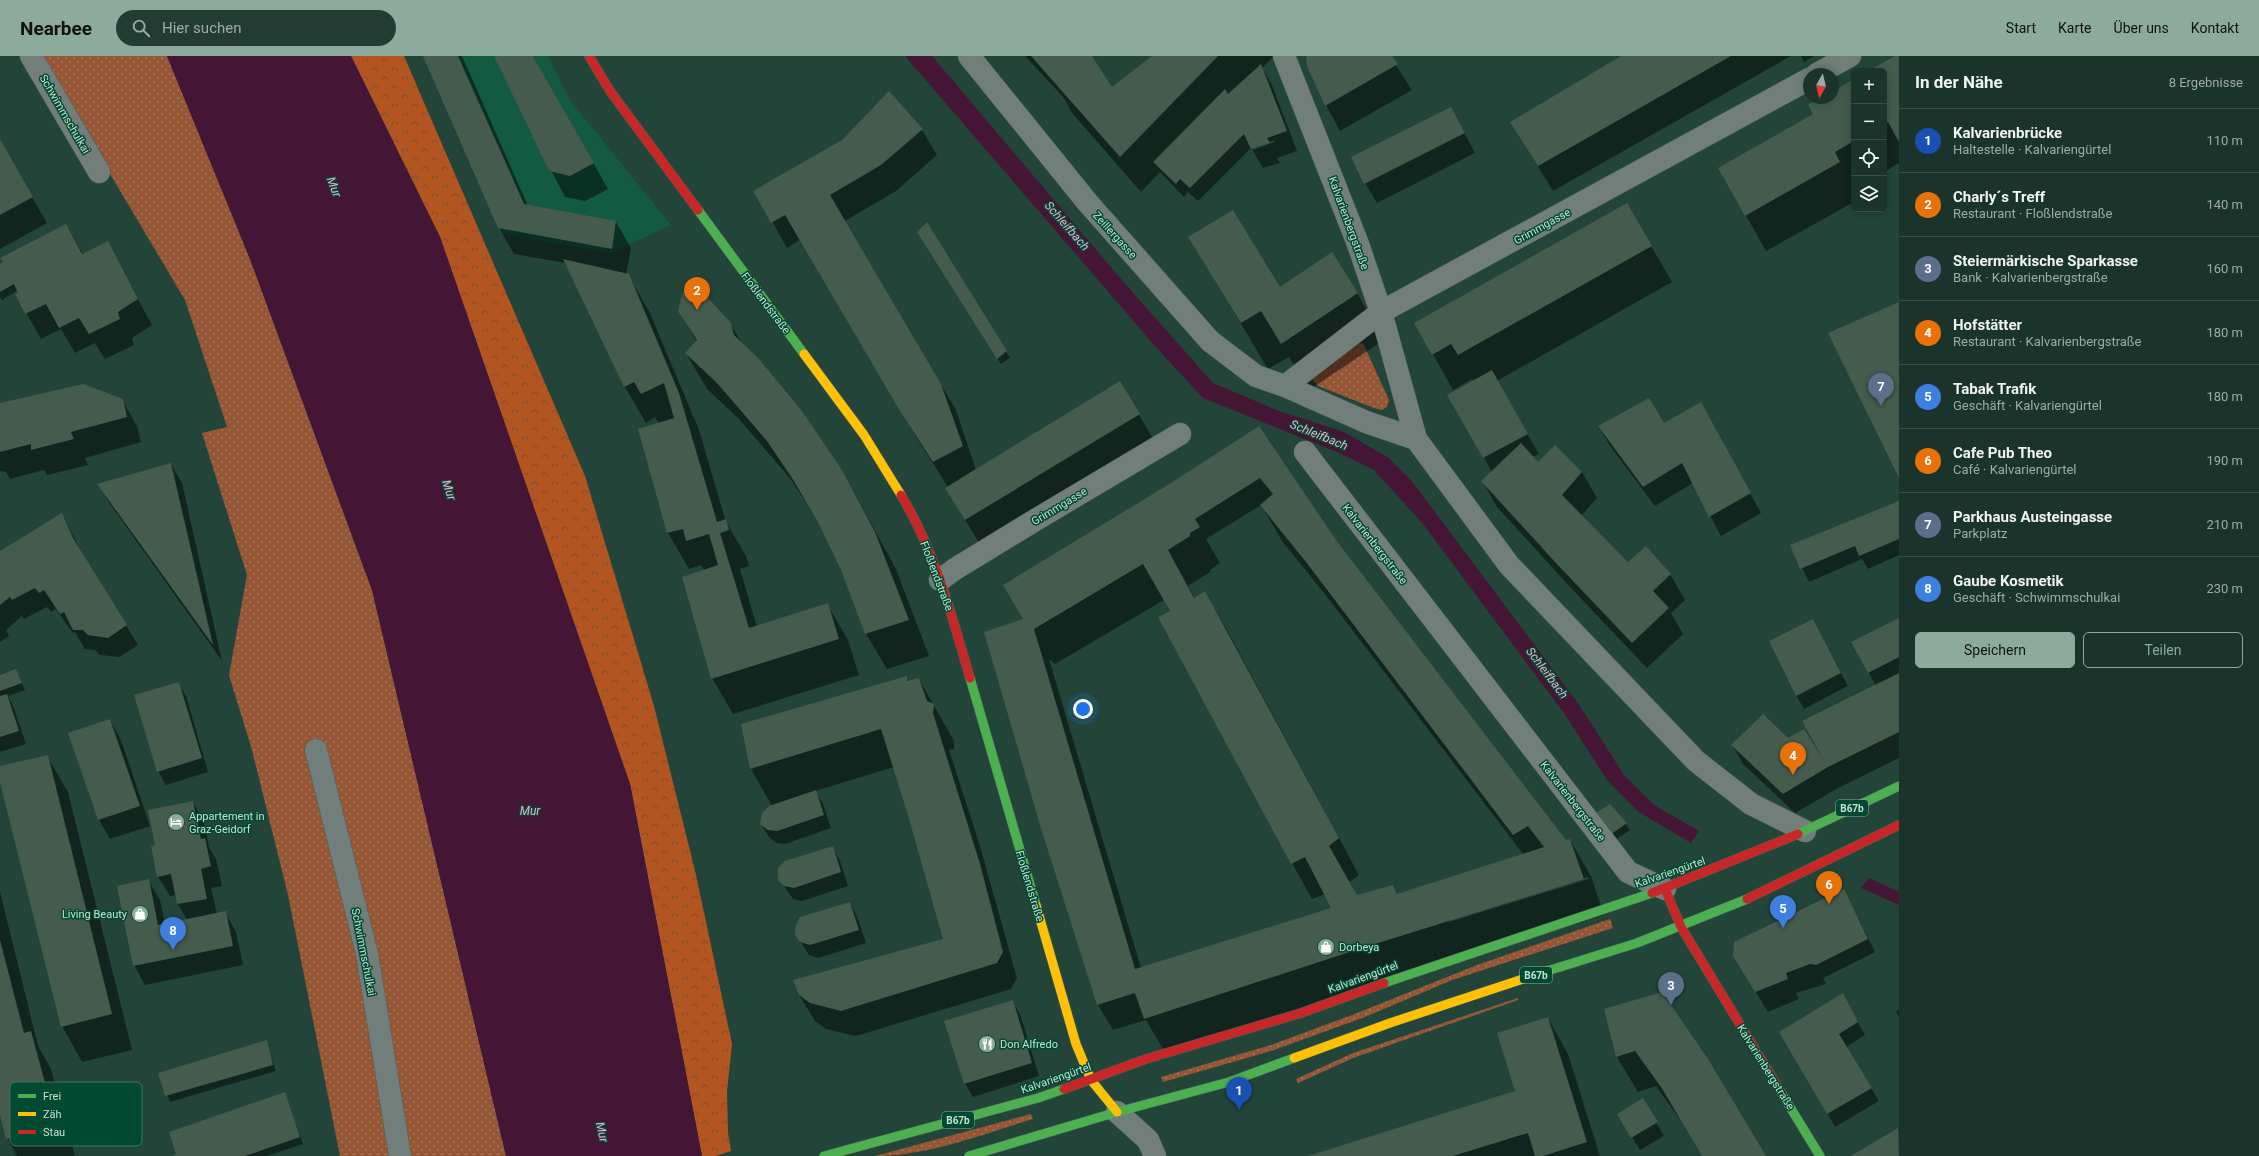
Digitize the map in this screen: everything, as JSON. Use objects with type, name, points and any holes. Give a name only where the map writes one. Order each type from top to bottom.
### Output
[{"type":"main road","name":"Floßlendstraße","points":[[589,56],[624,110],[864,435],[905,502],[940,580],[951,611],[1076,1044],[1091,1080],[1117,1112]]},
{"type":"main road","name":"Kalvariengürtel","points":[[824,1156],[1038,1098],[1146,1059],[1301,1013],[1419,970],[1623,901],[1665,889],[1805,831],[1899,786]]},
{"type":"main road","name":"B67b","points":[[968,1156],[1117,1112],[1230,1082],[1390,1023],[1681,927],[1742,901],[1899,825]]},
{"type":"main road","name":"Kalvarienbergstraße","points":[[1665,889],[1681,927],[1820,1156]]},
{"type":"street","name":"Schwimmschulkai","points":[[31,56],[99,172]]},
{"type":"street","name":"Zeillergasse","points":[[969,56],[1088,203],[1210,341],[1256,376],[1285,386]]},
{"type":"street","name":"Kalvarienbergstraße","points":[[1284,56],[1319,141],[1382,312],[1416,439],[1509,565],[1696,761],[1751,804],[1805,831]]},
{"type":"street","points":[[1829,68],[1850,56]]},
{"type":"street","name":"Grimmgasse","points":[[1285,386],[1382,312],[1803,82]]},
{"type":"street","points":[[1285,386],[1366,422],[1416,439]]},
{"type":"street","name":"Grimmgasse","points":[[940,580],[955,569],[1017,531],[1180,434]]},
{"type":"street","name":"Kalvarienbergstraße","points":[[1305,452],[1628,872],[1665,889]]},
{"type":"street","name":"Schwimmschulkai","points":[[316,750],[367,954],[400,1156]]},
{"type":"street","name":"Floßlendstraße","points":[[1117,1112],[1148,1140],[1155,1156]]},
{"type":"shaded area","points":[[40,56],[167,56],[250,259],[372,590],[506,1156],[340,1156],[288,895],[252,750],[229,675],[247,575],[202,433],[227,427],[185,300]]},
{"type":"shaded area","points":[[423,56],[548,56],[569,99],[671,225],[611,253],[503,234],[498,228]]},
{"type":"shaded area","points":[[1363,343],[1389,400],[1387,407],[1382,410],[1318,386],[1310,377],[1357,344]]},
{"type":"shaded area","points":[[1610,919],[1613,928],[1452,980],[1365,1017],[1271,1051],[1163,1082],[1161,1077],[1271,1045],[1352,1015],[1477,965]]},
{"type":"shaded area","points":[[1518,998],[1518,1000],[1353,1058],[1298,1083],[1296,1079],[1353,1053]]},
{"type":"shaded area","points":[[1031,1114],[1033,1119],[955,1143],[915,1152],[875,1156]]},
{"type":"green space","points":[[351,56],[404,56],[585,476],[654,706],[696,875],[732,1044],[727,1091],[728,1133],[731,1151],[716,1156],[702,1156],[630,784],[440,237]]},
{"type":"water","name":"Mur","points":[[167,56],[351,56],[440,237],[630,784],[702,1156],[506,1156],[372,590],[250,259]]},
{"type":"water","name":"Schleifbach","points":[[905,56],[932,56],[1120,278],[1213,383],[1279,411],[1344,432],[1389,458],[1411,480],[1580,706],[1624,775],[1654,805],[1699,831],[1691,843],[1639,812],[1607,780],[1564,713],[1423,524],[1374,470],[1337,452],[1203,398],[1155,346]]},
{"type":"water","points":[[1869,878],[1899,892],[1899,905],[1861,888]]},
{"type":"building","points":[[423,56],[458,56],[524,204],[616,221],[612,249],[498,228]]},
{"type":"building","points":[[494,56],[533,56],[594,163],[570,176],[549,171]]},
{"type":"building","points":[[1031,56],[1092,56],[1112,87],[1152,56],[1218,56],[1120,157]]},
{"type":"building","points":[[1306,56],[1392,56],[1398,64],[1325,106],[1307,66]]},
{"type":"building","points":[[1621,56],[1731,56],[1538,166],[1510,122]]},
{"type":"building","points":[[1895,56],[1899,56],[1899,142],[1887,122],[1887,68],[1873,68]]},
{"type":"building","points":[[1261,64],[1287,131],[1267,138],[1270,143],[1251,149],[1244,134],[1190,188],[1180,179],[1176,184],[1153,162],[1225,89],[1228,94]]},
{"type":"building","points":[[1851,81],[1851,143],[1835,152],[1840,162],[1745,216],[1718,168],[1813,114],[1808,105],[1810,104],[1839,104],[1839,88]]},
{"type":"building","points":[[889,91],[923,129],[881,165],[830,195],[941,384],[963,446],[933,462],[900,411],[785,215],[771,223],[753,191],[842,140]]},
{"type":"building","points":[[1451,107],[1465,133],[1364,184],[1351,157]]},
{"type":"building","points":[[0,139],[33,197],[0,215]]},
{"type":"building","points":[[1627,203],[1652,246],[1458,355],[1451,344],[1432,355],[1414,323]]},
{"type":"building","points":[[1233,210],[1280,287],[1332,252],[1358,293],[1281,344],[1261,311],[1241,323],[1188,237]]},
{"type":"building","points":[[927,222],[1007,351],[997,359],[917,232]]},
{"type":"building","points":[[66,224],[82,254],[108,241],[138,299],[118,312],[120,319],[89,334],[79,318],[59,328],[46,304],[25,314],[15,294],[18,293],[14,284],[0,292],[0,264],[3,262],[0,258]]},
{"type":"building","points":[[563,259],[629,274],[679,393],[717,522],[726,519],[729,530],[720,533],[749,628],[828,603],[839,639],[711,679],[682,577],[718,565],[709,534],[686,541],[683,529],[667,533],[638,429],[674,418],[664,383],[641,394],[634,382],[624,387]]},
{"type":"building","points":[[683,291],[708,298],[731,323],[734,335],[759,359],[802,411],[842,470],[875,532],[909,620],[865,634],[841,570],[818,522],[792,478],[767,441],[717,383],[685,353],[697,340],[678,311]]},
{"type":"building","points":[[1899,302],[1899,478],[1828,333]]},
{"type":"building","points":[[1492,370],[1528,434],[1483,458],[1447,395]]},
{"type":"building","points":[[1120,381],[1140,414],[965,520],[945,488]]},
{"type":"building","points":[[83,384],[123,399],[127,417],[71,432],[74,439],[31,450],[31,444],[0,452],[0,403]]},
{"type":"building","points":[[1649,398],[1664,423],[1701,402],[1751,493],[1709,517],[1682,463],[1643,487],[1598,426]]},
{"type":"building","points":[[1259,426],[1336,540],[1566,840],[1570,839],[1584,879],[1362,948],[1144,1019],[1135,993],[1097,1005],[1040,825],[984,632],[1023,619],[1003,585],[1171,483]],"holes":[[[1260,478],[1273,494],[1260,505],[1306,562],[1513,835],[1528,826],[1544,847],[1397,894],[1393,885],[1357,895],[1329,846],[1339,838],[1205,591],[1194,598],[1168,550],[1190,536],[1190,533],[1200,527],[1195,519]],[[1143,564],[1170,611],[1158,617],[1291,864],[1305,857],[1331,908],[1135,969],[1034,629]]]},
{"type":"building","points":[[1521,443],[1538,462],[1555,445],[1582,472],[1562,495],[1628,562],[1646,546],[1671,574],[1653,591],[1669,608],[1632,643],[1481,481]]},
{"type":"building","points":[[171,463],[213,645],[97,484]]},
{"type":"building","points":[[1899,501],[1899,539],[1859,556],[1855,546],[1800,569],[1790,545]]},
{"type":"building","points":[[62,513],[73,538],[127,625],[108,638],[88,635],[83,630],[73,630],[64,612],[60,614],[44,590],[39,593],[35,588],[12,600],[10,597],[0,605],[0,551]]},
{"type":"building","points":[[1899,618],[1899,657],[1868,673],[1851,642]]},
{"type":"building","points":[[1813,619],[1841,673],[1796,696],[1769,641]]},
{"type":"building","points":[[16,669],[22,683],[0,691],[0,675]]},
{"type":"building","points":[[1899,673],[1899,732],[1828,767],[1783,794],[1731,745],[1763,714],[1788,738],[1804,729],[1824,761],[1802,721]]},
{"type":"building","points":[[907,676],[907,681],[919,678],[927,701],[934,704],[933,713],[980,864],[1003,952],[997,963],[841,1011],[810,1003],[799,995],[793,980],[943,939],[907,812],[881,729],[750,769],[741,724]]},
{"type":"building","points":[[179,682],[202,758],[157,772],[134,695]]},
{"type":"building","points":[[7,694],[19,731],[0,737],[0,696]]},
{"type":"building","points":[[110,719],[140,806],[98,820],[68,733]]},
{"type":"building","points":[[48,755],[112,1014],[61,1027],[0,782],[0,766]]},
{"type":"building","points":[[816,790],[824,815],[777,831],[768,830],[760,824],[762,813],[769,806]]},
{"type":"building","points":[[193,801],[201,839],[205,838],[211,866],[201,869],[207,899],[177,904],[171,874],[157,877],[151,846],[155,845],[148,810]]},
{"type":"building","points":[[1610,804],[1627,823],[1610,835],[1594,814]]},
{"type":"building","points":[[833,846],[841,872],[794,888],[784,886],[778,880],[778,868],[785,861]]},
{"type":"building","points":[[149,879],[158,925],[226,911],[233,946],[133,966],[117,886]]},
{"type":"building","points":[[1844,889],[1868,939],[1816,965],[1810,964],[1786,973],[1788,979],[1755,992],[1733,956],[1734,942]]},
{"type":"building","points":[[850,902],[859,930],[810,945],[800,942],[795,935],[796,925],[800,917]]},
{"type":"building","points":[[0,940],[24,1033],[31,1031],[45,1082],[10,1082],[10,1138],[6,1139],[0,1115]]},
{"type":"building","points":[[1662,992],[1708,1059],[1766,1156],[1702,1156],[1661,1087],[1635,1051],[1616,1057],[1604,1009]]},
{"type":"building","points":[[1843,993],[1858,1022],[1839,1034],[1872,1088],[1827,1114],[1779,1032]]},
{"type":"building","points":[[1013,1000],[1032,1063],[964,1084],[944,1021]]},
{"type":"building","points":[[1548,1017],[1587,1142],[1543,1156],[1535,1156],[1528,1133],[1453,1156],[1308,1156],[1515,1091],[1497,1033]]},
{"type":"building","points":[[267,1040],[273,1065],[165,1096],[158,1073]]},
{"type":"building","points":[[285,1092],[300,1137],[245,1156],[173,1156],[176,1154],[169,1132]]},
{"type":"building","points":[[1643,1098],[1658,1122],[1631,1138],[1617,1114]]},
{"type":"building","points":[[1898,1128],[1899,1156],[1851,1156]]},
{"type":"traffic: fast","points":[[698,210],[804,354]]},
{"type":"traffic: fast","points":[[970,678],[1036,905]]},
{"type":"traffic: fast","points":[[1798,834],[1899,786]]},
{"type":"traffic: fast","points":[[1384,983],[1652,893]]},
{"type":"traffic: fast","points":[[1544,972],[1637,943],[1747,899]]},
{"type":"traffic: fast","points":[[969,1156],[1117,1112],[1229,1082],[1294,1058]]},
{"type":"traffic: fast","points":[[824,1156],[1038,1098],[1064,1089]]},
{"type":"traffic: fast","points":[[1782,1094],[1820,1156]]},
{"type":"traffic: slow","points":[[804,354],[864,435],[901,495]]},
{"type":"traffic: slow","points":[[1036,905],[1076,1044],[1091,1080],[1117,1112]]},
{"type":"traffic: slow","points":[[1294,1058],[1390,1023],[1544,972]]},
{"type":"traffic: jam","points":[[589,56],[610,91],[698,210]]},
{"type":"traffic: jam","points":[[901,495],[924,538],[942,584],[970,678]]},
{"type":"traffic: jam","points":[[1747,899],[1899,825]]},
{"type":"traffic: jam","points":[[1652,893],[1798,834]]},
{"type":"traffic: jam","points":[[1665,889],[1681,927],[1782,1094]]},
{"type":"traffic: jam","points":[[1064,1089],[1146,1059],[1301,1013],[1384,983]]},
{"type":"place","name":"Charly´s Treff","points":[[697,310]]},
{"type":"place","name":"Parkhaus Austeingasse","points":[[1881,406]]},
{"type":"place","name":"Hofstätter","points":[[1793,775]]},
{"type":"place","name":"Appartement in Graz-Geidorf","points":[[176,822]]},
{"type":"place","name":"Cafe Pub Theo","points":[[1829,904]]},
{"type":"place","name":"Living Beauty","points":[[140,914]]},
{"type":"place","name":"Tabak Trafik","points":[[1783,928]]},
{"type":"place","name":"Dorbeya","points":[[1326,947]]},
{"type":"place","name":"Gaube Kosmetik","points":[[173,950]]},
{"type":"place","name":"Steiermärkische Sparkasse","points":[[1671,1005]]},
{"type":"place","name":"Don Alfredo","points":[[987,1044]]},
{"type":"place","name":"Kalvarienbrücke","points":[[1239,1110]]}]
